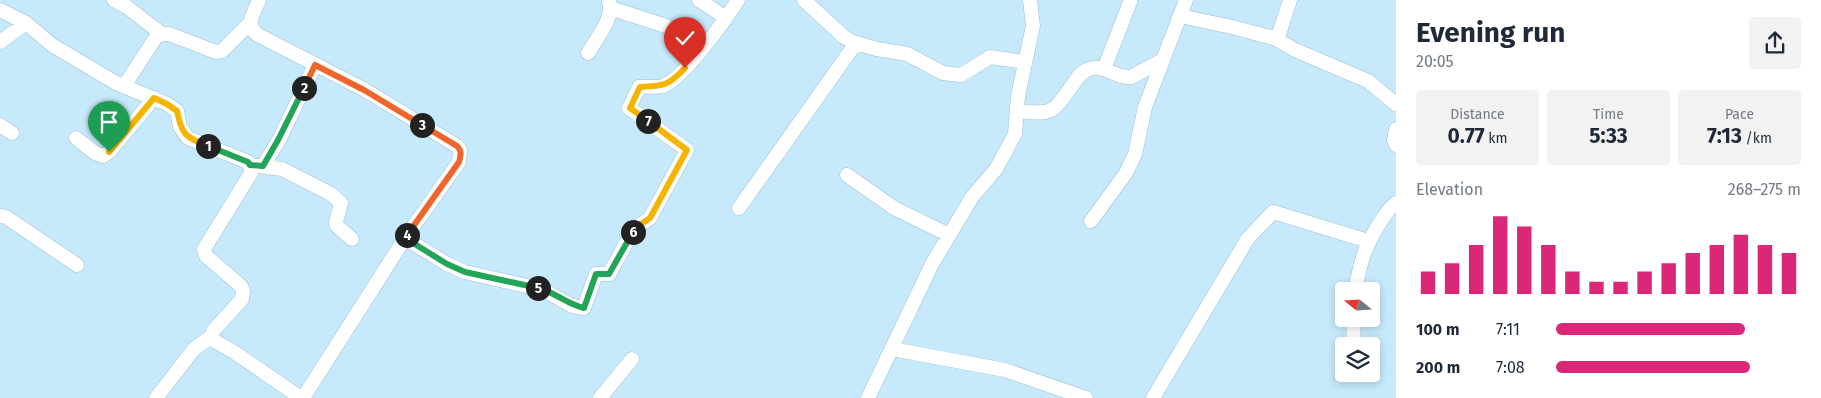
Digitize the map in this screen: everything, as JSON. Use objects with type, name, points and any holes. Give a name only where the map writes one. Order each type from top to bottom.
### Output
[{"type":"street","points":[[114,0],[127,7],[162,34]]},
{"type":"street","points":[[124,86],[156,37],[162,34],[169,34],[216,52],[222,51],[250,23],[259,0]]},
{"type":"street","points":[[699,0],[726,18]]},
{"type":"street","points":[[405,238],[447,264],[465,272],[544,290],[572,306],[584,308],[596,274],[609,274],[634,229],[650,218],[687,150],[630,108],[640,87],[662,86],[674,80],[726,18],[738,0]]},
{"type":"street","points":[[804,0],[844,37],[856,43],[877,49],[900,52],[943,73],[961,74],[990,57],[1025,62]]},
{"type":"street","points":[[868,398],[932,264],[972,197],[996,169],[1015,134],[1018,96],[1034,26],[1030,0]]},
{"type":"street","points":[[1091,221],[1126,173],[1132,160],[1145,107],[1186,0]]},
{"type":"street","points":[[1274,38],[1279,34],[1290,0]]},
{"type":"street","points":[[1104,69],[1130,2]]},
{"type":"street","points":[[588,53],[607,20],[609,4],[666,26]]},
{"type":"street","points":[[0,10],[26,23],[52,45],[124,86],[167,104],[177,111],[180,127],[188,138],[256,166],[282,169],[338,199],[341,207],[336,222],[337,226],[352,239]]},
{"type":"street","points":[[1180,16],[1274,38],[1295,50],[1368,81],[1396,104]]},
{"type":"street","points":[[0,42],[26,23]]},
{"type":"street","points":[[212,336],[213,340],[302,398],[405,238],[459,162],[460,150],[364,90],[258,35],[252,31],[250,23]]},
{"type":"street","points":[[739,208],[856,43]]},
{"type":"street","points":[[1018,110],[1044,113],[1051,110],[1059,104],[1083,72],[1095,67],[1126,77],[1163,60]]},
{"type":"street","points":[[156,398],[194,349],[212,336],[213,331],[242,299],[243,291],[240,286],[206,256],[204,249],[251,172],[278,140],[315,65]]},
{"type":"street","points":[[76,138],[95,153],[103,156],[109,152],[154,98]]},
{"type":"street","points":[[0,125],[12,132]]},
{"type":"street","points":[[1396,129],[1394,140],[1396,145]]},
{"type":"street","points":[[847,175],[894,208],[949,235]]},
{"type":"street","points":[[1357,282],[1368,241],[1386,213],[1396,203]]},
{"type":"street","points":[[1153,398],[1248,238],[1273,212],[1368,241]]},
{"type":"street","points":[[0,216],[6,217],[77,265]]},
{"type":"street","points":[[892,349],[1005,370],[1086,398]]},
{"type":"street","points":[[600,398],[632,359]]},
{"type":"route","points":[[109,152],[154,98],[177,111],[180,127],[188,138],[248,162],[250,165],[263,166],[315,65],[364,90],[457,146],[460,150],[459,162],[405,238],[447,264],[465,272],[544,290],[572,306],[584,308],[596,274],[609,274],[634,229],[650,218],[687,150],[630,108],[640,87],[662,86],[674,80],[685,68]]}]
